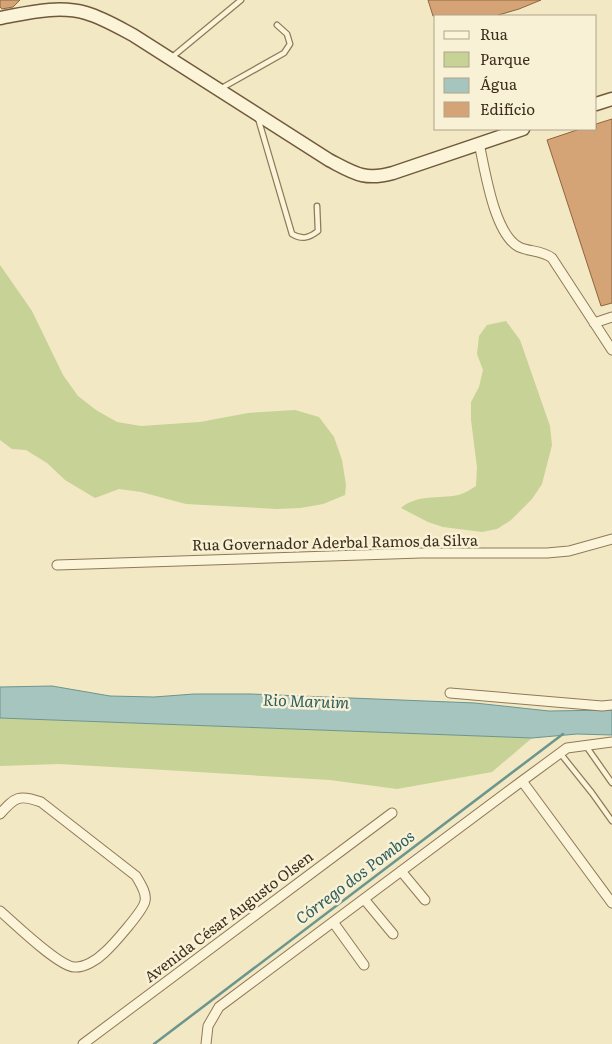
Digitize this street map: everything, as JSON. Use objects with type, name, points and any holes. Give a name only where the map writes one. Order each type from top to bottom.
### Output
[{"type":"main road","points":[[0,18],[60,10],[87,13],[114,24],[330,160],[356,173],[372,177],[393,173],[520,130]]},
{"type":"main road","points":[[597,104],[612,99]]},
{"type":"street","points":[[479,143],[495,212],[508,239],[519,247],[547,254],[552,258],[612,350]]},
{"type":"street","points":[[594,323],[612,317]]},
{"type":"street","name":"Rua Governador Aderbal Ramos da Silva","points":[[57,565],[420,553],[547,553],[612,539]]},
{"type":"street","points":[[450,693],[602,706],[612,705]]},
{"type":"street","points":[[206,1044],[208,1026],[219,1007],[401,871],[567,748],[612,742]]},
{"type":"street","points":[[522,781],[612,903]]},
{"type":"street","points":[[0,814],[12,801],[19,797],[41,802],[136,876],[144,893],[145,901],[141,910],[104,953],[84,966],[72,967],[61,962],[0,911]]},
{"type":"street","name":"Avenida César Augusto Olsen","points":[[83,1044],[392,813]]},
{"type":"street","points":[[401,871],[425,900]]},
{"type":"street","points":[[364,899],[393,934]]},
{"type":"street","points":[[333,922],[364,965]]},
{"type":"lane","points":[[170,59],[241,0]]},
{"type":"lane","points":[[218,89],[284,53],[290,44],[287,34],[277,25]]},
{"type":"lane","points":[[257,114],[292,234],[298,238],[310,238],[318,231],[317,206]]},
{"type":"lane","points":[[585,745],[612,783]]},
{"type":"lane","points":[[560,753],[612,821]]},
{"type":"green space","points":[[0,265],[32,311],[63,375],[78,396],[96,410],[117,422],[141,426],[200,422],[248,413],[295,410],[319,417],[334,437],[342,460],[346,485],[345,495],[323,504],[277,509],[186,504],[141,492],[119,489],[95,498],[65,480],[47,463],[26,450],[12,449],[0,440]]},
{"type":"green space","points":[[506,321],[520,340],[550,426],[552,445],[542,484],[532,499],[511,520],[497,529],[482,532],[443,527],[428,522],[401,508],[421,499],[460,494],[476,486],[477,467],[471,420],[471,402],[479,387],[483,370],[477,354],[479,336],[487,325]]},
{"type":"green space","points":[[0,718],[532,738],[492,772],[397,789],[330,780],[165,770],[59,764],[0,766]]},
{"type":"water","name":"Rio Maruim","points":[[52,686],[110,696],[154,697],[194,694],[251,694],[475,703],[549,711],[612,710],[612,735],[577,734],[532,738],[0,718],[0,687]]},
{"type":"building","points":[[0,0],[20,0],[13,7],[2,9],[0,7]]},
{"type":"building","points":[[428,0],[541,0],[498,15],[433,16]]},
{"type":"building","points":[[612,119],[612,303],[601,306],[547,140],[577,130],[597,130],[597,124]]},
{"type":"waterway","name":"Córrego dos Pombos","points":[[154,1044],[563,734]]}]
